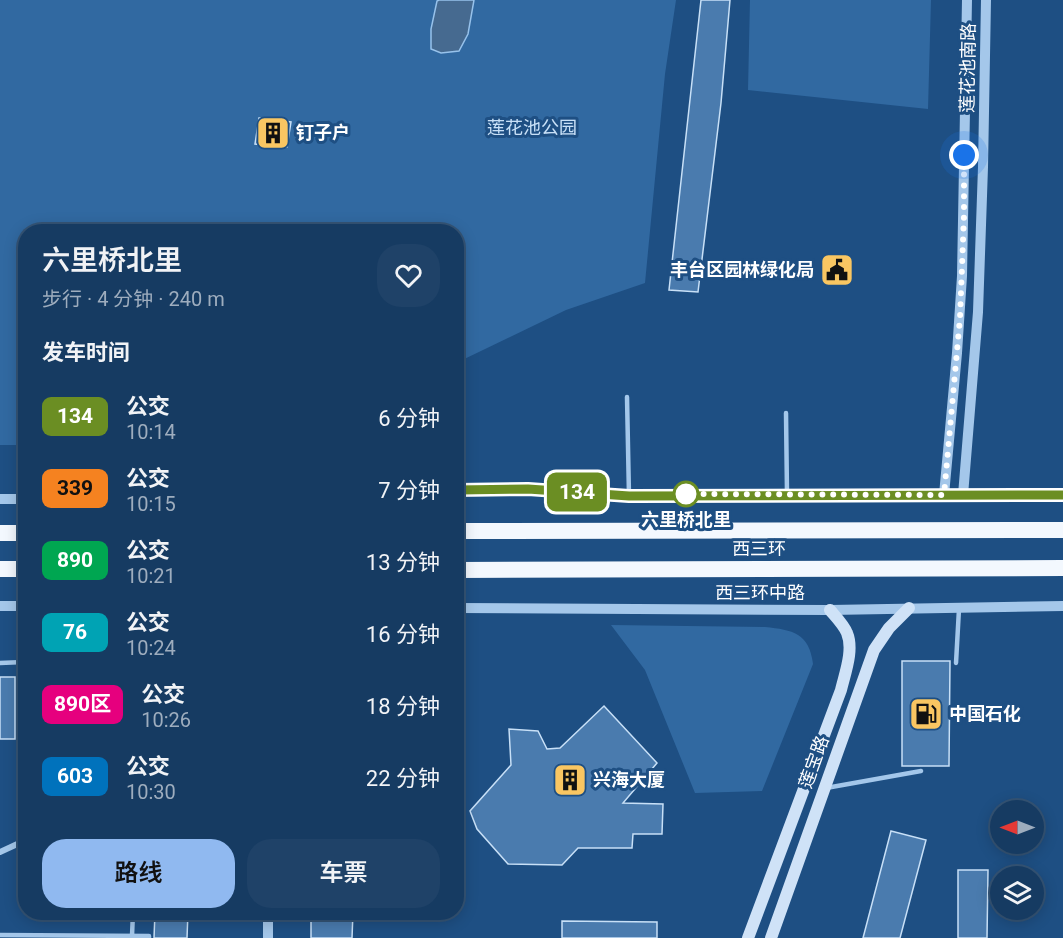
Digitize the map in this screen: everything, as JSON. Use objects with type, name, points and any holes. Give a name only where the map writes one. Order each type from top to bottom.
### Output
[{"type":"highway","name":"西三环","points":[[464,531],[1063,530]]},
{"type":"highway","points":[[0,533],[18,533]]},
{"type":"highway","name":"西三环","points":[[464,570],[1063,568]]},
{"type":"highway","points":[[0,569],[18,569]]},
{"type":"main road","name":"莲宝路","points":[[771,938],[874,650],[889,628],[909,608]]},
{"type":"main road","name":"莲宝路","points":[[748,938],[841,690],[848,663],[847,633],[830,609]]},
{"type":"street","name":"莲花池南路","points":[[944,495],[962,276],[967,0]]},
{"type":"street","name":"莲花池南路","points":[[963,495],[978,312],[986,0]]},
{"type":"street","points":[[464,490],[528,489],[629,496],[1063,495]]},
{"type":"street","points":[[0,499],[18,499]]},
{"type":"street","points":[[0,606],[18,606]]},
{"type":"street","name":"西三环中路","points":[[464,608],[830,609],[1063,606]]},
{"type":"street","points":[[0,852],[18,844]]},
{"type":"street","points":[[268,920],[268,938]]},
{"type":"lane","points":[[627,397],[629,496]]},
{"type":"lane","points":[[786,413],[788,494]]},
{"type":"lane","points":[[956,663],[959,608]]},
{"type":"lane","points":[[0,663],[18,662]]},
{"type":"lane","points":[[824,788],[921,771]]},
{"type":"lane","points":[[132,920],[132,936]]},
{"type":"lane","points":[[0,935],[149,936],[149,938]]},
{"type":"green space","name":"莲花池公园","points":[[0,0],[676,0],[665,74],[645,283],[566,310],[464,359],[464,224],[18,224],[18,445],[0,445]]},
{"type":"green space","points":[[750,0],[931,0],[928,109],[748,90]]},
{"type":"green space","points":[[611,625],[765,627],[791,632],[803,639],[808,646],[813,664],[762,791],[695,793],[645,670]]},
{"type":"shaded area","points":[[439,0],[474,0],[468,34],[459,51],[441,53],[431,49],[431,29]]},
{"type":"building","points":[[701,0],[730,0],[721,103],[698,292],[669,290]]},
{"type":"building","name":"钉子户","points":[[259,118],[291,122],[287,147],[255,144]]},
{"type":"building","name":"中国石化","points":[[902,661],[950,661],[949,766],[902,766]]},
{"type":"building","points":[[0,677],[15,677],[15,739],[0,739]]},
{"type":"building","name":"兴海大厦","points":[[604,706],[657,763],[623,803],[663,804],[662,834],[633,834],[632,848],[578,848],[562,865],[508,864],[477,829],[470,811],[511,765],[509,729],[538,731],[547,749],[560,748]]},
{"type":"building","points":[[891,831],[926,840],[900,938],[863,938]]},
{"type":"building","points":[[958,870],[988,870],[987,938],[958,938]]},
{"type":"building","points":[[155,920],[188,920],[187,938],[154,938]]},
{"type":"building","points":[[311,920],[353,920],[352,938],[311,938]]},
{"type":"building","points":[[562,921],[657,922],[657,938],[562,938]]},
{"type":"bus line","name":"134","points":[[464,490],[528,489],[629,496],[684,494],[1063,495]]},
{"type":"place","name":"钉子户","points":[[273,133]]},
{"type":"place","name":"丰台区园林绿化局","points":[[837,270]]},
{"type":"place","name":"六里桥北里","points":[[686,494]]},
{"type":"place","name":"中国石化","points":[[926,714]]},
{"type":"place","name":"兴海大厦","points":[[570,780]]},
{"type":"route","points":[[686,494],[684,494],[944,495],[960,318],[964,155]]}]
